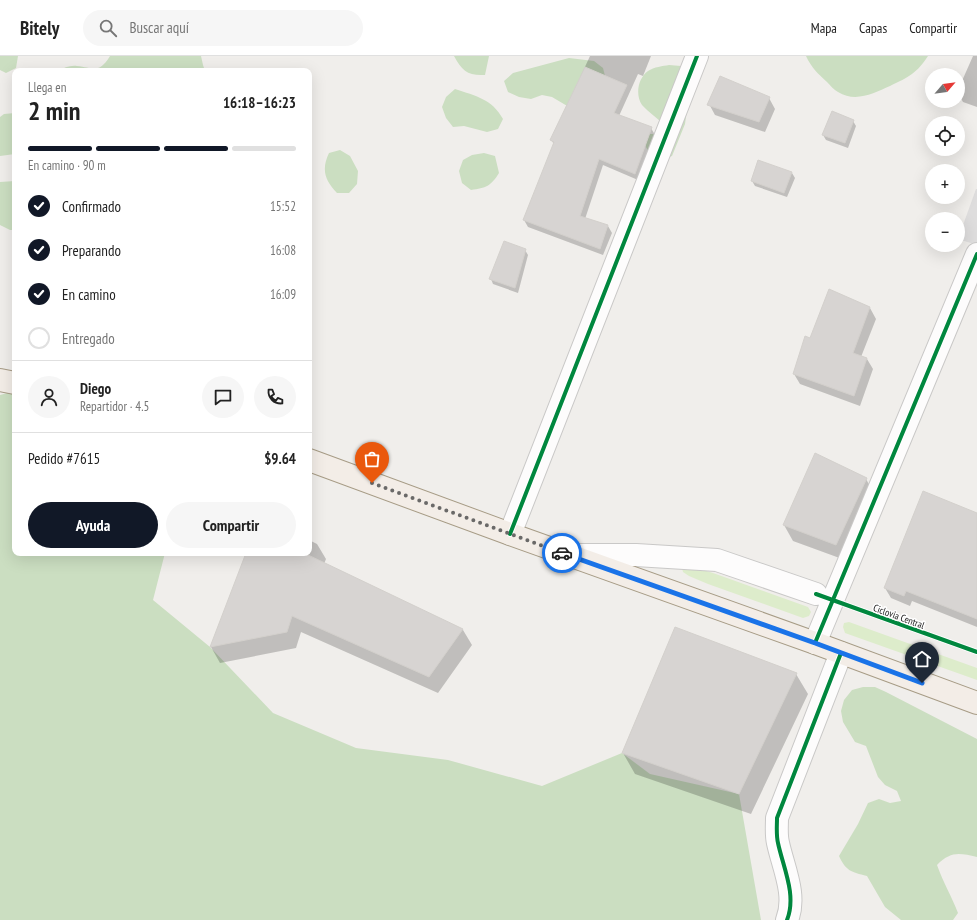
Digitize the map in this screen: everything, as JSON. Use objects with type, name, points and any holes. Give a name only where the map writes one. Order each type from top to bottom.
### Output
[{"type":"main road","points":[[0,380],[12,382]]},
{"type":"main road","points":[[312,461],[568,555],[841,652],[977,703]]},
{"type":"street","points":[[510,534],[698,56]]},
{"type":"street","points":[[815,643],[977,254]]},
{"type":"street","points":[[568,555],[636,555],[717,560],[816,594]]},
{"type":"street","points":[[787,920],[790,912],[788,878],[778,842],[777,818],[841,652]]},
{"type":"green space","points":[[0,56],[18,56],[16,68],[12,68],[12,70],[6,73],[0,70]]},
{"type":"green space","points":[[110,56],[201,56],[204,68],[99,68]]},
{"type":"green space","points":[[454,56],[489,56],[485,75],[474,75],[466,72]]},
{"type":"green space","points":[[806,56],[928,56],[916,71],[897,83],[865,96],[851,97],[835,90],[815,70]]},
{"type":"green space","points":[[569,58],[594,61],[603,68],[607,84],[574,110],[552,97],[542,95],[531,99],[519,97],[508,92],[504,81],[513,73]]},
{"type":"green space","points":[[669,65],[681,66],[690,88],[685,124],[672,156],[661,160],[650,155],[645,145],[648,134],[658,134],[665,126],[642,105],[638,92],[640,82],[648,71]]},
{"type":"green space","points":[[77,66],[92,68],[65,68]]},
{"type":"green space","points":[[455,89],[483,99],[494,107],[503,119],[498,129],[487,132],[464,126],[453,127],[446,118],[442,107],[446,97]]},
{"type":"green space","points":[[12,113],[12,154],[0,156],[0,117],[4,114]]},
{"type":"green space","points":[[340,150],[350,156],[358,171],[357,184],[349,193],[337,193],[327,179],[325,170],[329,153]]},
{"type":"green space","points":[[484,153],[495,156],[499,173],[488,186],[471,190],[462,183],[459,171],[463,160],[472,155]]},
{"type":"green space","points":[[12,181],[12,230],[0,225],[0,182]]},
{"type":"green space","points":[[12,392],[12,556],[164,556],[153,600],[210,647],[273,713],[356,748],[448,760],[542,786],[622,753],[650,774],[739,794],[761,920],[0,920],[0,395]]},
{"type":"green space","points":[[682,568],[703,570],[713,573],[808,607],[811,612],[809,616],[803,618],[708,584],[689,576],[683,572]]},
{"type":"green space","points":[[849,622],[977,668],[977,680],[845,633],[843,627],[844,623]]},
{"type":"green space","points":[[863,687],[875,687],[886,692],[977,739],[977,857],[960,854],[951,855],[937,865],[958,913],[953,920],[901,920],[885,907],[867,876],[847,868],[839,856],[858,824],[868,803],[879,799],[890,803],[901,801],[897,791],[885,785],[878,777],[866,746],[855,742],[843,722],[841,711],[844,700],[852,690]]},
{"type":"pier","points":[[977,189],[977,245],[965,241],[965,220]]},
{"type":"building","points":[[585,67],[627,85],[614,113],[652,127],[635,174],[599,159],[580,216],[608,225],[600,249],[523,220],[554,142],[550,140]]},
{"type":"building","points":[[720,76],[770,97],[759,122],[707,105]]},
{"type":"building","points":[[832,111],[854,120],[845,143],[822,135]]},
{"type":"building","points":[[758,160],[792,172],[784,193],[751,181]]},
{"type":"building","points":[[504,241],[526,249],[515,288],[489,279]]},
{"type":"building","points":[[829,289],[870,307],[853,353],[867,358],[854,396],[793,374],[805,336],[810,338]]},
{"type":"building","points":[[815,453],[867,478],[836,545],[783,525]]},
{"type":"building","points":[[923,491],[977,513],[977,619],[906,591],[904,596],[884,588]]},
{"type":"building","points":[[245,556],[310,556],[463,629],[429,677],[292,616],[287,632],[210,647]]},
{"type":"building","points":[[675,627],[797,673],[739,794],[622,753]]},
{"type":"cycle path","points":[[510,534],[697,56]]},
{"type":"cycle path","points":[[815,643],[977,254]]},
{"type":"cycle path","name":"Ciclovia Central","points":[[816,594],[977,652]]},
{"type":"cycle path","points":[[787,920],[791,901],[788,881],[777,840],[777,818],[841,653]]},
{"type":"way so far","points":[[372,483],[562,553]]},
{"type":"route","points":[[562,553],[815,643],[922,683]]}]
